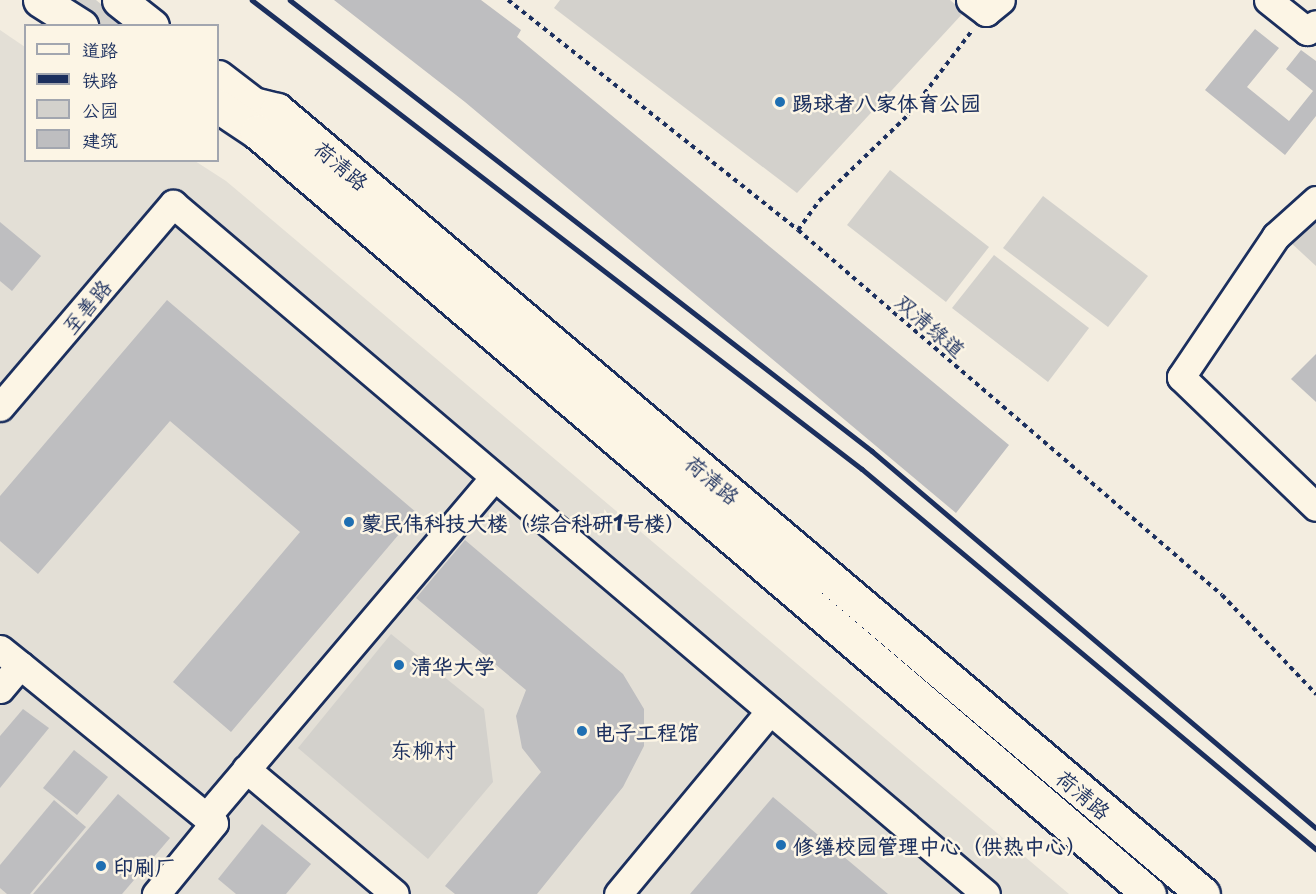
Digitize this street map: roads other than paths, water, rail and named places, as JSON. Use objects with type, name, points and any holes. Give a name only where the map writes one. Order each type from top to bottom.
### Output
[{"type":"main road","points":[[40,0],[78,24]]},
{"type":"main road","points":[[119,0],[150,24]]},
{"type":"main road","name":"荷清路","points":[[219,78],[253,104],[277,110],[1203,894]]},
{"type":"main road","name":"荷清路","points":[[219,107],[249,126],[1149,894]]},
{"type":"street","points":[[1268,0],[1307,32],[1316,24]]},
{"type":"street","points":[[1316,200],[1276,236],[1181,377],[1316,507]]},
{"type":"street","name":"至善路","points":[[0,407],[173,204],[494,478]]},
{"type":"street","points":[[206,817],[494,478],[986,894]]},
{"type":"street","points":[[0,689],[10,657],[214,823],[156,894]]},
{"type":"street","points":[[618,894],[770,711]]},
{"type":"street","points":[[246,769],[395,894]]},
{"type":"railway","points":[[252,0],[862,469],[1316,849]]},
{"type":"railway","points":[[290,0],[872,451],[1316,828]]},
{"type":"place","name":"踢球者八家体育公园","points":[[780,102]]},
{"type":"place","name":"蒙民伟科技大楼（综合科研1号楼）","points":[[349,522]]},
{"type":"place","name":"清华大学","points":[[399,665]]},
{"type":"place","name":"电子工程馆","points":[[582,731]]},
{"type":"place","name":"修缮校园管理中心（供热中心）","points":[[781,845]]},
{"type":"place","name":"印刷厂","points":[[101,866]]},
{"type":"district","name":"东柳村","points":[[423,749]]}]
